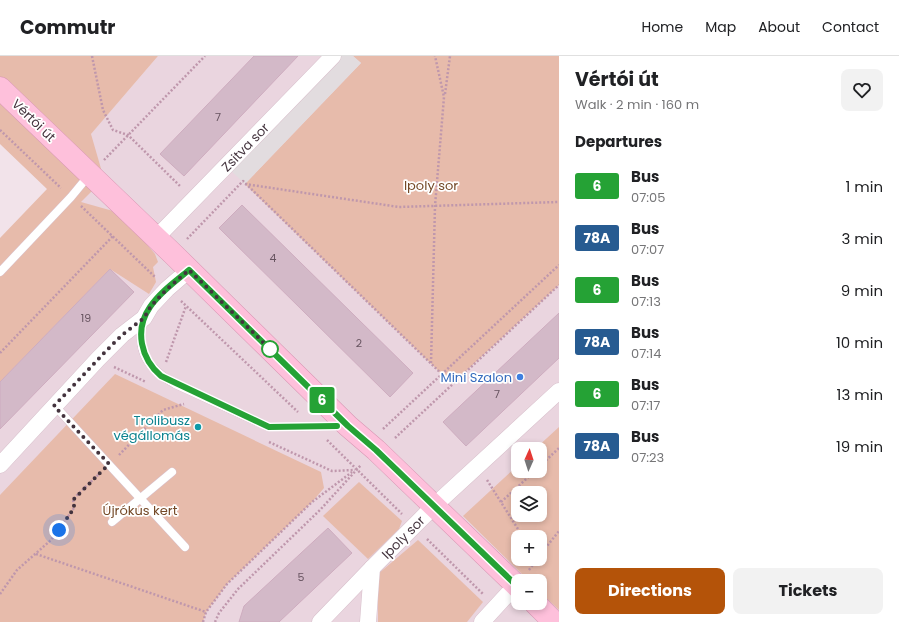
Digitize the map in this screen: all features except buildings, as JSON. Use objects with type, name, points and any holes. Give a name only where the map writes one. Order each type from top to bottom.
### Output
[{"type":"street","name":"Zsitva sor","points":[[156,238],[333,56]]},
{"type":"street","name":"Vértói út","points":[[0,88],[173,254],[348,426],[376,450],[511,580]]},
{"type":"street","points":[[0,465],[98,359],[122,335],[144,318],[151,306],[167,289],[189,270]]},
{"type":"street","name":"Ipoly sor","points":[[320,622],[434,506],[559,391]]},
{"type":"street","points":[[368,622],[372,568]]},
{"type":"street","name":"Vértói út","points":[[482,622],[511,592]]},
{"type":"street","points":[[542,610],[554,622]]},
{"type":"lane","points":[[0,272],[71,198],[90,174]]},
{"type":"lane","points":[[144,318],[141,332],[142,345],[145,355],[155,371],[161,376],[269,427],[348,426]]},
{"type":"lane","points":[[54,406],[185,547]]},
{"type":"lane","points":[[112,522],[172,472]]},
{"type":"path","points":[[92,56],[103,110],[113,130],[128,135],[210,215]]},
{"type":"path","points":[[90,174],[205,56]]},
{"type":"path","points":[[435,56],[444,97]]},
{"type":"path","points":[[431,363],[435,206],[444,97],[450,56]]},
{"type":"path","points":[[0,130],[71,198],[88,211],[167,289],[313,426],[356,470],[496,606]]},
{"type":"path","points":[[173,254],[243,181],[245,184],[399,207],[559,202]]},
{"type":"path","points":[[245,184],[452,384]]},
{"type":"path","points":[[0,353],[113,236]]},
{"type":"path","points":[[376,450],[383,429],[559,265]]},
{"type":"path","points":[[215,622],[218,613],[238,589],[320,510],[376,450],[392,440],[559,286]]},
{"type":"path","points":[[161,376],[186,306]]},
{"type":"path","points":[[98,359],[146,383]]},
{"type":"path","points":[[0,594],[17,570],[51,540],[74,508],[74,499],[163,410],[188,402],[181,399]]},
{"type":"path","points":[[268,441],[332,471],[356,470]]},
{"type":"path","points":[[547,460],[559,449]]},
{"type":"path","points":[[479,466],[519,530]]},
{"type":"path","points":[[203,622],[206,612],[227,584],[312,502],[356,470]]},
{"type":"path","points":[[501,502],[527,478]]},
{"type":"path","points":[[547,546],[559,531]]},
{"type":"path","points":[[36,554],[206,612]]},
{"type":"shaded area","points":[[158,56],[559,56],[559,622],[0,622],[0,285],[90,135]]},
{"type":"shaded area","points":[[333,56],[353,56],[361,63],[245,184],[226,166]]},
{"type":"green space","points":[[0,56],[158,56],[91,134],[104,179],[81,202],[113,211],[134,229],[155,254],[158,262],[153,267],[156,282],[149,294],[110,269],[0,382],[0,238],[47,189],[0,144]]},
{"type":"green space","name":"Ipoly sor","points":[[353,56],[559,56],[559,285],[452,384],[245,184],[361,63]]},
{"type":"green space","name":"Újrókus kert","points":[[115,374],[321,472],[324,488],[312,502],[227,584],[206,612],[203,622],[0,622],[0,495]]},
{"type":"green space","points":[[559,427],[559,610],[547,599],[547,574],[522,574],[514,566],[547,566],[547,530],[511,530],[511,563],[463,516],[511,471],[511,478],[547,478],[547,442],[543,442]]},
{"type":"green space","points":[[359,482],[402,521],[399,529],[368,559],[323,516]]},
{"type":"green space","points":[[418,540],[483,602],[467,622],[378,622],[378,574]]},
{"type":"bus line","name":"6","points":[[337,426],[269,427],[174,384],[161,376],[149,364],[142,345],[141,332],[144,318],[151,306],[167,289],[189,270],[348,426],[376,450],[511,580]]},
{"type":"place","name":"Mini Szalon","points":[[520,377]]},
{"type":"place","name":"Trolibusz végállomás","points":[[198,427]]},
{"type":"route","points":[[59,530],[74,508],[74,499],[109,464],[54,406],[122,335],[144,318],[151,306],[167,289],[189,270],[270,349]]}]
